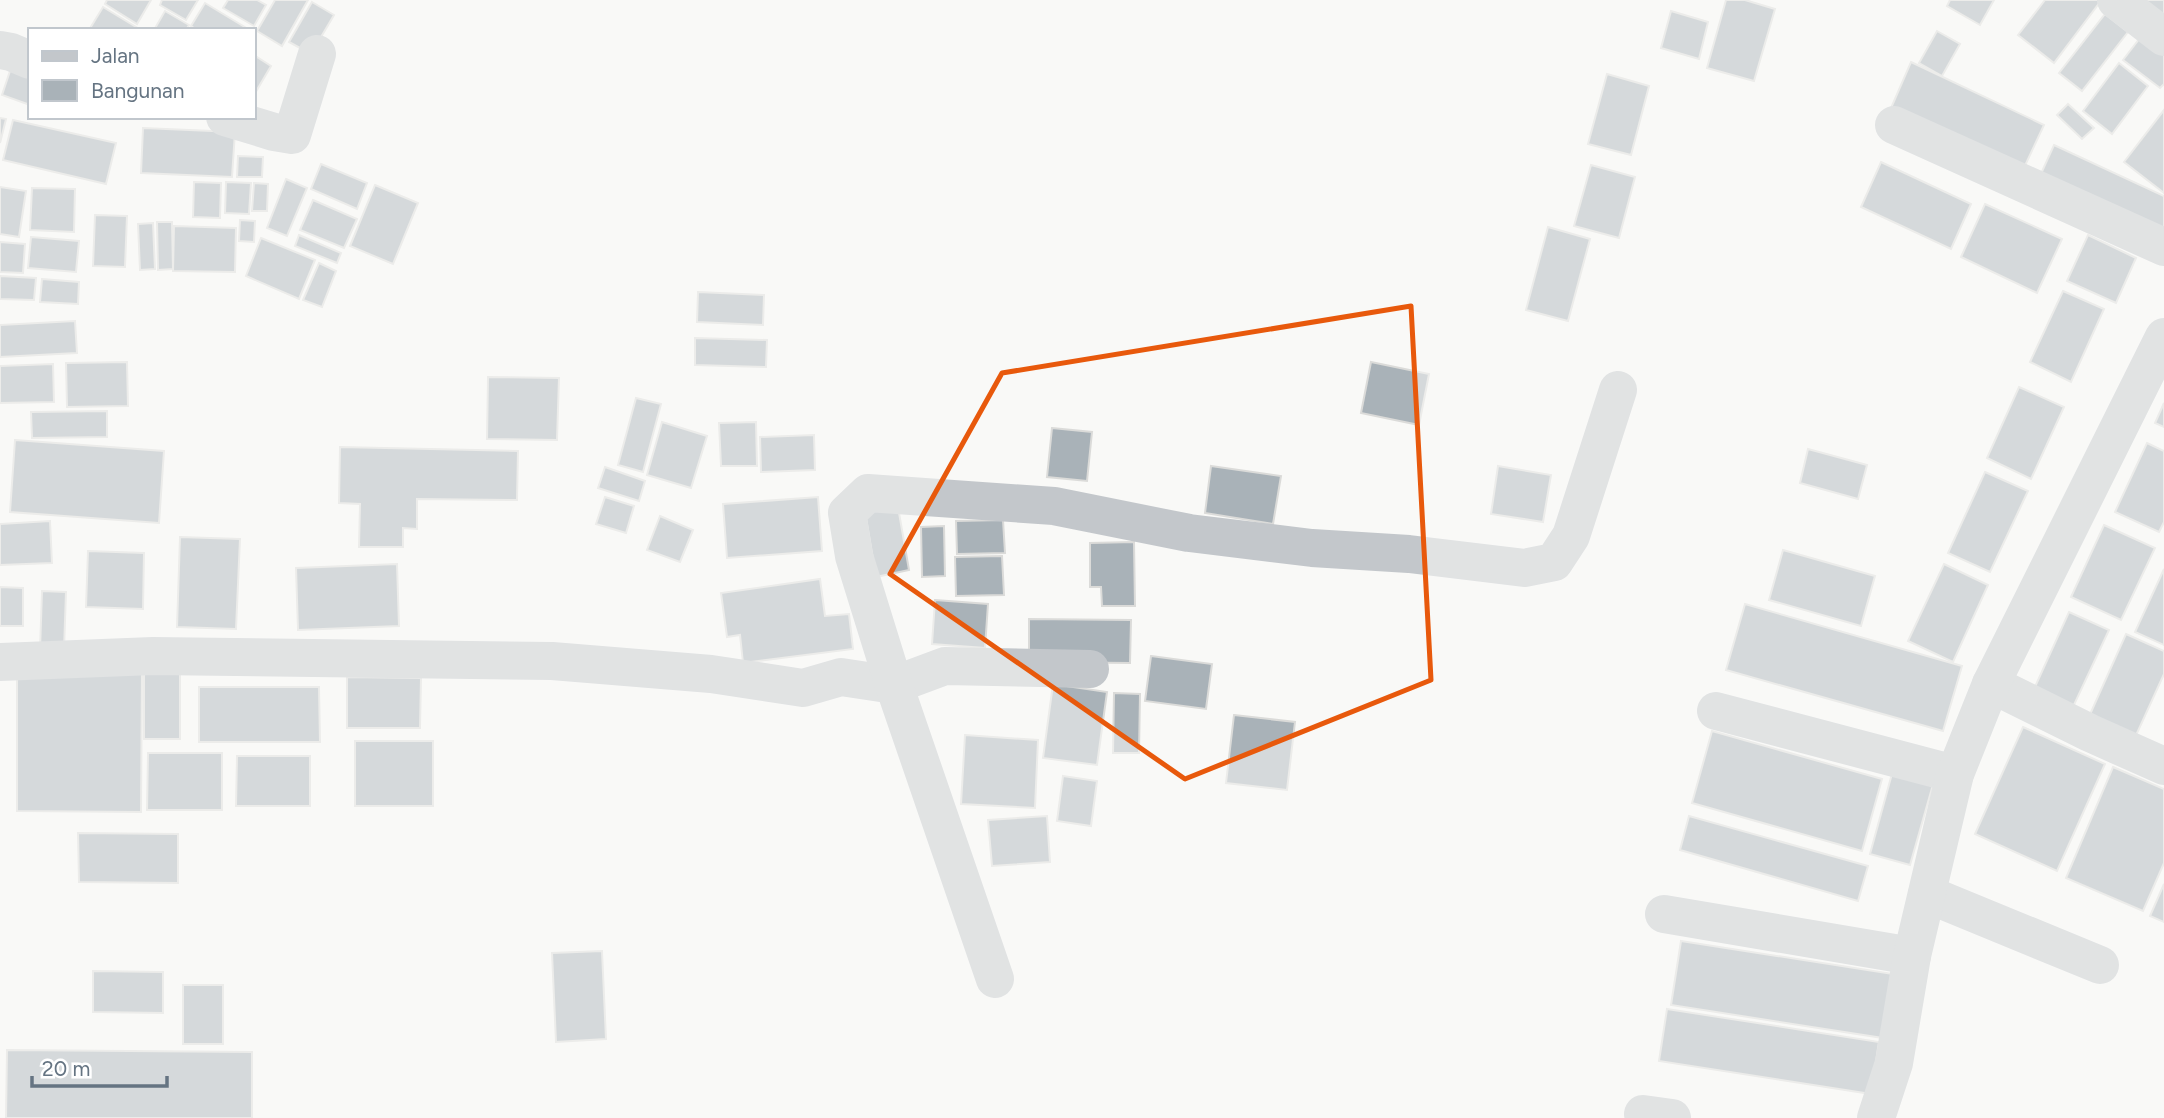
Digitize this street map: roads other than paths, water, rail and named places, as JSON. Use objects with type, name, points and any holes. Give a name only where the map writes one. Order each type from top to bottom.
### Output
[{"type":"street","points":[[2116,0],[2164,37]]},
{"type":"street","points":[[0,50],[28,59]]},
{"type":"street","points":[[232,119],[292,135],[317,54]]},
{"type":"street","points":[[1894,125],[2164,247]]},
{"type":"street","points":[[1876,1118],[1894,1063],[1912,956],[1955,774],[1991,684],[2164,337]]},
{"type":"street","points":[[995,979],[894,685],[854,556],[847,513],[868,493],[1054,506],[1189,533],[1312,548],[1409,554],[1524,568],[1554,562],[1571,536],[1618,390]]},
{"type":"street","points":[[0,662],[153,656],[552,661],[711,674],[803,688],[841,677],[894,685],[945,666],[1090,668]]},
{"type":"street","points":[[1991,684],[2164,766]]},
{"type":"street","points":[[1716,711],[1955,774]]},
{"type":"street","points":[[1927,894],[2100,965]]},
{"type":"street","points":[[1664,914],[1912,956]]}]
